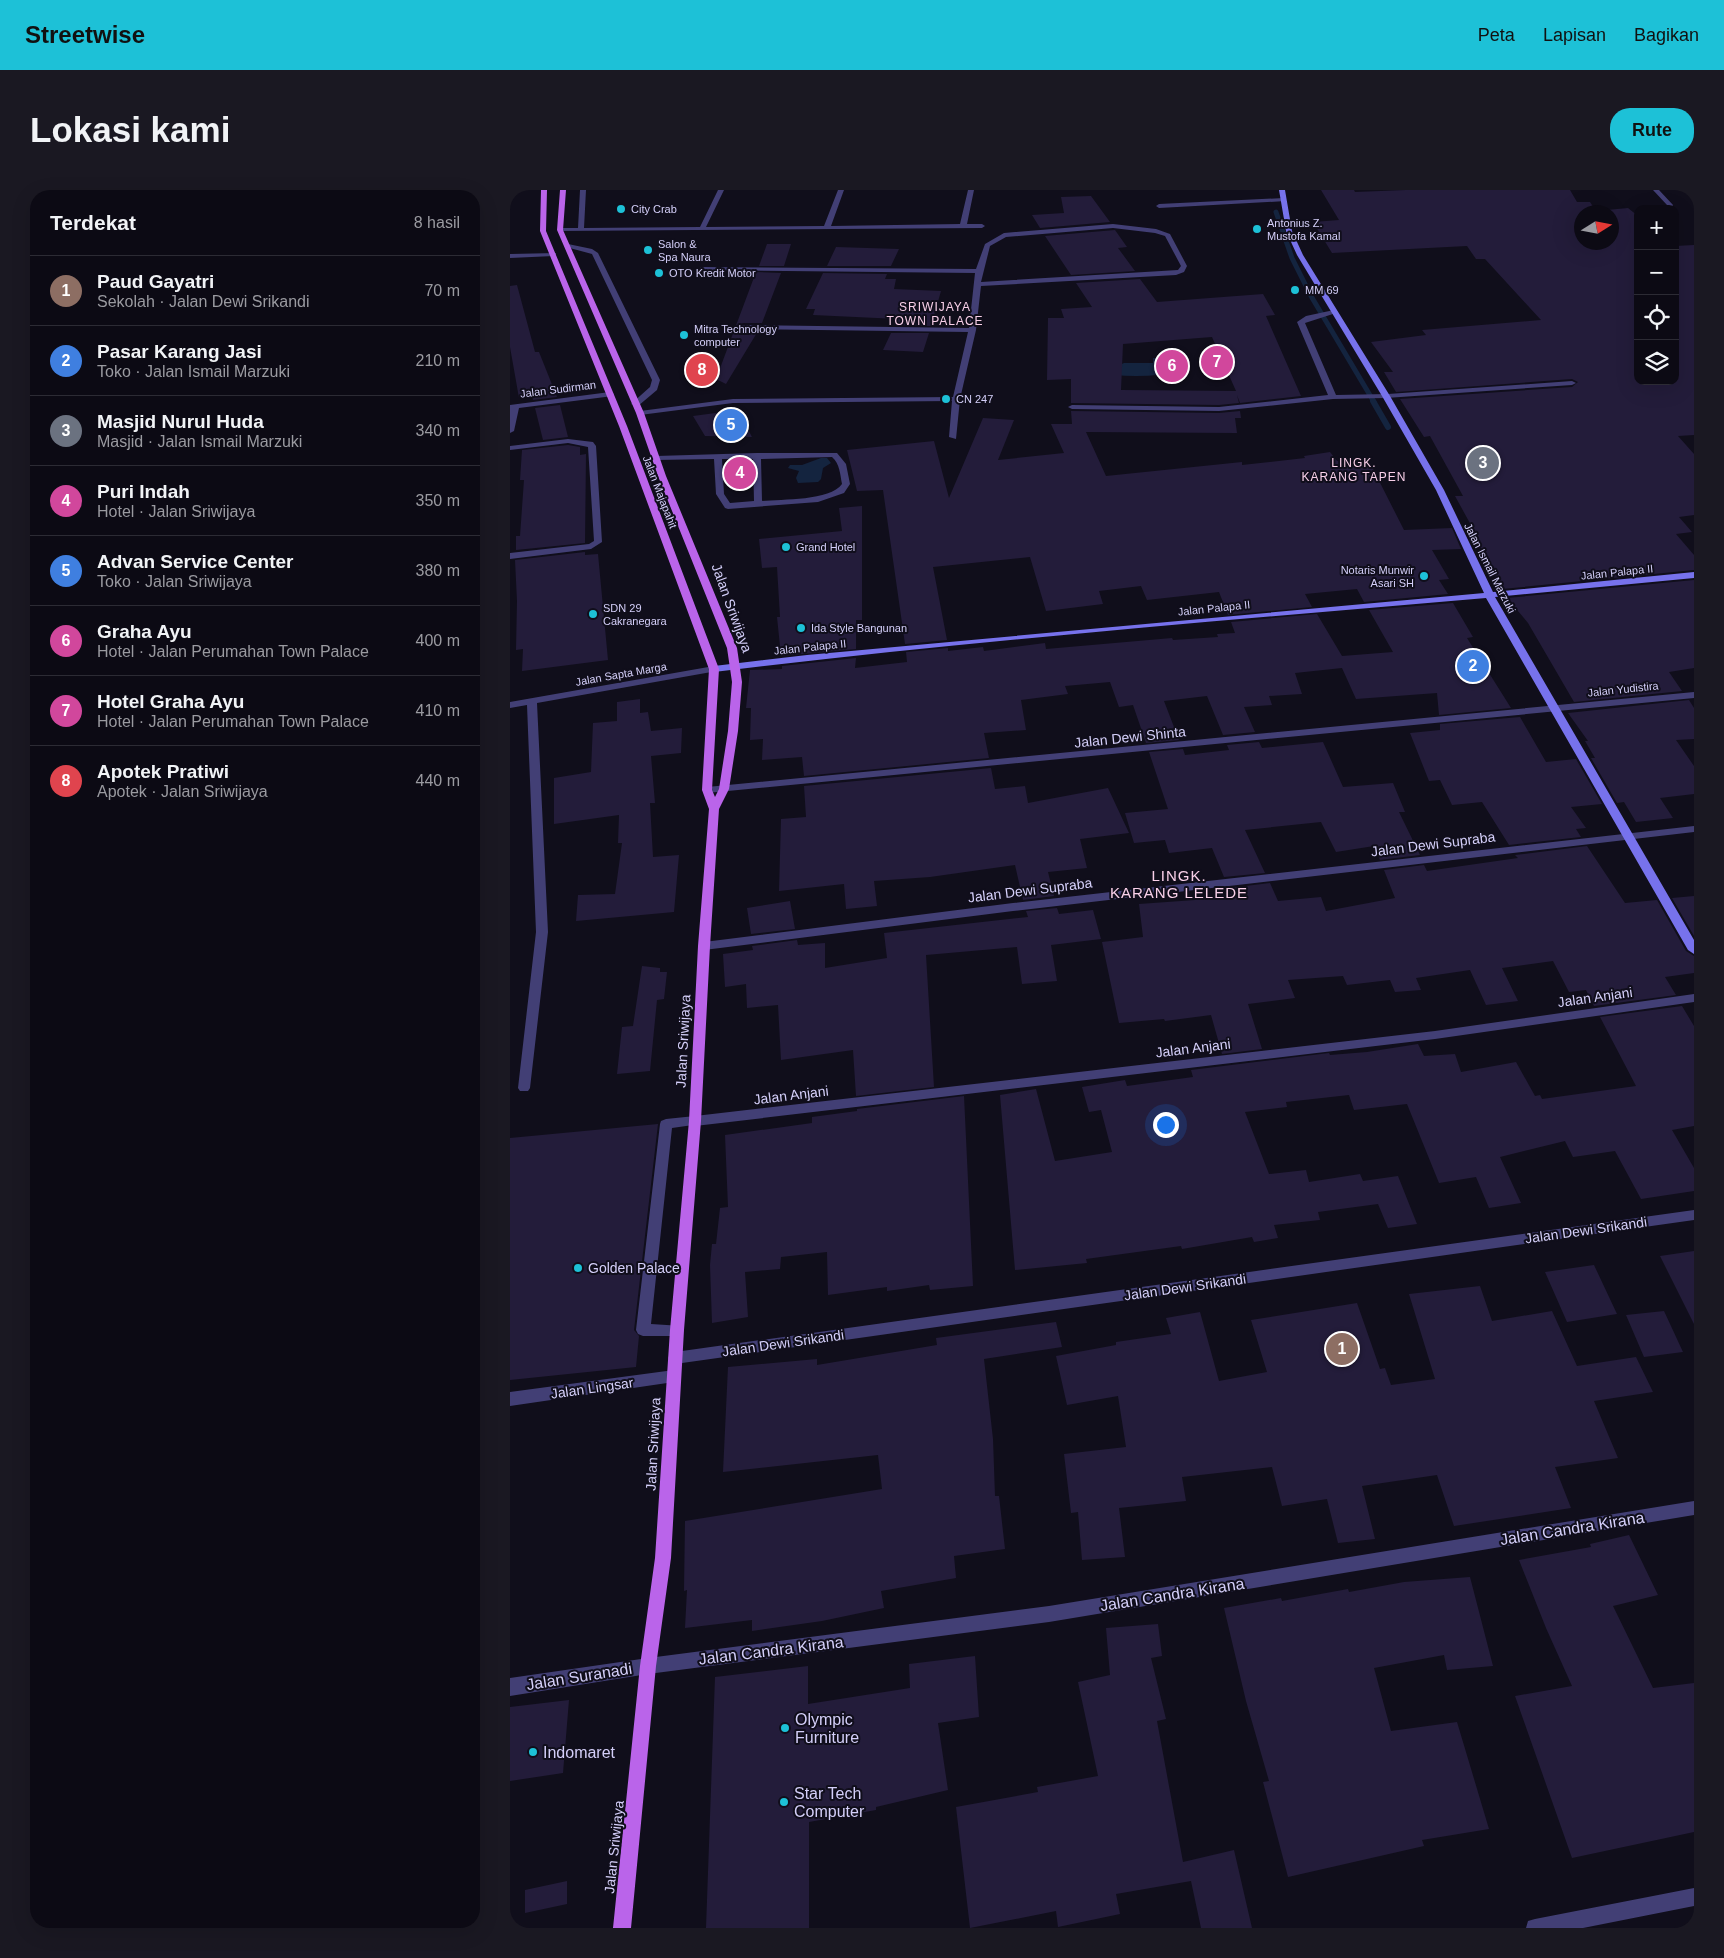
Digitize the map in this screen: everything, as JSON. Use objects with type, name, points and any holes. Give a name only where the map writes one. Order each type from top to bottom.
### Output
[{"type":"main road","name":"Jalan Majapahit","points":[[544,190],[543,232],[582,322],[714,669],[707,790],[714,809]]},
{"type":"main road","points":[[560,230],[563,190]]},
{"type":"main road","name":"Jalan Sriwijaya","points":[[560,230],[640,414],[732,648],[737,682],[733,730],[724,789],[714,809],[704,946],[696,1121],[677,1330],[663,1558],[648,1666],[622,1928]]},
{"type":"main road","points":[[582,322],[599,319]]},
{"type":"street","points":[[581,230],[583,190]]},
{"type":"street","points":[[702,229],[721,190]]},
{"type":"street","points":[[828,227],[842,190]]},
{"type":"street","points":[[963,226],[972,190]]},
{"type":"street","name":"Jalan Ismail Marzuki","points":[[1282,190],[1289,231],[1330,313],[1386,396],[1440,490],[1490,596],[1694,950]]},
{"type":"street","points":[[1656,190],[1670,205]]},
{"type":"street","points":[[1688,190],[1694,197]]},
{"type":"street","points":[[1159,206],[1284,200]]},
{"type":"street","points":[[560,230],[982,226]]},
{"type":"street","points":[[953,437],[956,400],[972,330],[979,284],[979,271],[987,245],[997,238],[1026,232],[1113,226],[1168,235],[1184,266],[1184,269],[1176,274],[979,284]]},
{"type":"street","points":[[568,246],[590,250],[596,254],[656,380],[654,388],[635,404]]},
{"type":"street","points":[[510,256],[554,254]]},
{"type":"street","points":[[703,268],[979,271]]},
{"type":"street","points":[[1330,313],[1301,322],[1333,397]]},
{"type":"street","points":[[743,327],[972,330]]},
{"type":"street","points":[[1072,407],[1220,409],[1333,397],[1386,396],[1572,382]]},
{"type":"street","name":"Jalan Sudirman","points":[[513,406],[610,394]]},
{"type":"street","points":[[640,414],[733,401],[956,400]]},
{"type":"street","points":[[510,431],[513,406]]},
{"type":"street","points":[[510,448],[568,442],[590,444],[592,446],[593,480],[599,536],[598,542],[585,547],[510,556]]},
{"type":"street","points":[[656,458],[718,456],[757,455],[834,455],[838,457],[842,464],[846,484],[841,491],[818,498],[728,506],[720,494],[718,456]]},
{"type":"street","points":[[757,455],[758,503]]},
{"type":"street","name":"Jalan Palapa II","points":[[736,666],[1348,606],[1490,596],[1694,575]]},
{"type":"street","name":"Jalan Sapta Marga","points":[[510,705],[736,666]]},
{"type":"street","name":"Jalan Yudistira","points":[[1555,709],[1694,694]]},
{"type":"street","points":[[524,1088],[542,932],[532,702]]},
{"type":"street","name":"Jalan Dewi Shinta","points":[[707,790],[1555,709]]},
{"type":"street","name":"Jalan Dewi Supraba","points":[[704,946],[1013,906],[1694,829]]},
{"type":"street","name":"Jalan Anjani","points":[[677,1330],[643,1330],[666,1124],[1435,1035],[1694,998]]},
{"type":"street","name":"Jalan Dewi Srikandi","points":[[675,1358],[1694,1215]]},
{"type":"street","name":"Jalan Lingsar","points":[[510,1399],[674,1376]]},
{"type":"street","name":"Jalan Candra Kirana","points":[[648,1666],[1049,1614],[1694,1508]]},
{"type":"street","name":"Jalan Suranadi","points":[[510,1687],[648,1666]]},
{"type":"street","points":[[1535,1928],[1694,1898]]},
{"type":"water","points":[[1153,358],[1180,359],[1183,371],[1149,376],[1114,375],[1113,368],[1124,363],[1153,363]]},
{"type":"water","points":[[821,458],[827,458],[831,463],[823,468],[821,479],[818,482],[798,483],[796,478],[799,471],[788,468],[790,465],[802,465]]},
{"type":"building","points":[[1321,190],[1354,190],[1355,192],[1406,190],[1570,190],[1577,202],[1590,202],[1592,205],[1574,205],[1574,250],[1619,250],[1619,209],[1628,208],[1634,213],[1634,385],[1679,385],[1679,246],[1694,245],[1694,435],[1678,436],[1694,454],[1694,515],[1679,517],[1692,532],[1676,534],[1694,555],[1694,570],[1502,589],[1481,548],[1474,548],[1464,527],[1472,527],[1455,496],[1463,496],[1430,436],[1424,437],[1400,399],[1572,387],[1578,382],[1572,379],[1396,392],[1384,372],[1393,372],[1371,342],[1426,335],[1422,330],[1541,320],[1485,259],[1476,259],[1467,246],[1332,253],[1313,222],[1339,220]]},
{"type":"building","points":[[1091,196],[1110,222],[1040,228],[1032,215],[1064,213],[1061,197]]},
{"type":"building","points":[[1115,230],[1127,247],[1118,248],[1135,271],[1071,275],[1045,236]]},
{"type":"building","points":[[767,244],[791,244],[784,266],[759,266]]},
{"type":"building","points":[[836,247],[899,249],[891,266],[827,266]]},
{"type":"building","points":[[756,272],[781,273],[762,323],[743,323],[737,326],[743,331],[758,331],[726,384],[716,379]]},
{"type":"building","points":[[823,273],[887,274],[885,279],[896,279],[894,289],[941,291],[931,326],[894,325],[898,319],[813,315],[815,309],[806,309]]},
{"type":"building","points":[[1140,279],[1157,302],[1263,294],[1275,315],[1266,316],[1301,396],[1240,403],[1237,395],[1239,403],[1219,405],[1071,403],[1071,379],[1047,380],[1048,318],[1064,318],[1061,309],[1092,307],[1076,283]],"holes":[[[1212,337],[1236,391],[1121,390],[1123,344]]]},
{"type":"building","points":[[517,285],[535,352],[539,352],[557,397],[533,400],[532,396],[519,398],[510,347],[510,286]]},
{"type":"building","points":[[891,333],[929,333],[923,352],[883,350]]},
{"type":"building","points":[[560,405],[568,437],[543,440],[535,408]]},
{"type":"building","points":[[738,410],[752,437],[705,436],[693,416]]},
{"type":"building","points":[[1071,411],[1219,413],[1240,411],[1241,418],[1235,418],[1237,433],[1086,432],[1106,476],[1242,462],[1242,465],[1305,458],[1304,456],[1330,452],[1337,461],[1368,459],[1404,530],[1452,528],[1461,549],[1432,550],[1449,579],[1439,580],[1448,594],[1364,602],[1357,589],[1305,594],[1312,607],[1228,615],[1219,592],[1147,600],[1141,586],[1099,591],[1103,604],[1046,611],[1030,557],[933,567],[947,640],[905,644],[883,490],[857,491],[847,450],[934,441],[949,498],[983,418],[1014,420],[998,460],[1064,453],[1051,424],[1072,424]]},
{"type":"building","points":[[568,445],[580,447],[580,455],[586,454],[585,543],[516,550],[516,536],[520,536],[524,480],[520,480],[522,450]]},
{"type":"building","points":[[862,506],[862,620],[856,620],[856,649],[781,656],[777,617],[780,617],[777,567],[762,568],[759,539],[842,531],[839,508]]},
{"type":"building","points":[[585,552],[585,555],[598,554],[608,660],[522,671],[523,649],[516,650],[517,601],[515,560]]},
{"type":"building","points":[[1694,580],[1694,668],[1669,672],[1682,691],[1574,702],[1528,623],[1507,598]]},
{"type":"building","points":[[1453,603],[1473,637],[1467,638],[1511,708],[1439,715],[1437,693],[1356,699],[1342,668],[1295,673],[1302,694],[1269,696],[1272,705],[1244,707],[1255,732],[1223,735],[1207,696],[1164,701],[1179,740],[1146,743],[1133,705],[1119,707],[1110,682],[1065,686],[1068,694],[1021,700],[1026,730],[984,733],[989,758],[804,776],[802,757],[762,760],[763,739],[750,740],[751,708],[746,708],[750,670],[782,669],[782,666],[856,658],[855,668],[907,662],[906,652],[948,648],[948,651],[983,647],[984,651],[1045,643],[1046,649],[1172,638],[1173,640],[1218,637],[1217,634],[1235,633],[1231,622],[1317,614],[1342,656],[1393,652],[1369,610]]},
{"type":"building","points":[[640,699],[640,713],[648,712],[651,731],[682,728],[681,753],[651,756],[655,803],[650,803],[653,857],[679,855],[674,912],[576,921],[578,895],[615,894],[622,843],[618,843],[619,815],[554,824],[554,778],[591,772],[593,723],[617,721],[617,702]]},
{"type":"building","points":[[1689,700],[1694,708],[1694,739],[1676,740],[1694,766],[1694,794],[1660,798],[1673,818],[1636,822],[1624,802],[1617,803],[1591,758],[1595,758],[1585,741],[1588,741],[1568,713]]},
{"type":"building","points":[[1520,717],[1546,762],[1576,759],[1602,804],[1571,807],[1586,828],[1576,829],[1581,837],[1509,845],[1482,802],[1452,805],[1440,780],[1429,781],[1410,733],[1440,730],[1440,724]]},
{"type":"building","points":[[1259,742],[1262,748],[1323,742],[1343,787],[1393,783],[1405,812],[1399,812],[1420,855],[1380,860],[1374,846],[1336,852],[1321,822],[1245,830],[1265,873],[1224,877],[1212,848],[1169,853],[1165,840],[1134,843],[1125,813],[1168,809],[1149,752],[1183,749],[1185,755],[1229,750],[1227,745]]},
{"type":"building","points":[[991,768],[995,789],[1025,786],[1028,803],[1108,788],[1129,833],[1080,839],[1087,868],[1048,872],[1054,896],[1023,900],[1015,865],[930,877],[874,881],[877,906],[846,909],[844,884],[779,891],[781,819],[806,817],[804,786]]},
{"type":"building","points":[[1587,846],[1625,903],[1657,900],[1686,951],[1694,956],[1694,973],[1665,977],[1676,995],[1594,1006],[1586,990],[1569,992],[1553,961],[1502,968],[1518,1001],[1486,1005],[1470,970],[1416,978],[1421,990],[1395,992],[1390,980],[1347,985],[1343,976],[1288,980],[1295,998],[1248,1004],[1262,1049],[1222,1054],[1211,1015],[1165,1021],[1164,1019],[1119,1023],[1102,942],[1143,937],[1139,904],[1195,900],[1232,894],[1229,888],[1270,883],[1278,901],[1321,897],[1326,911],[1395,898],[1384,870],[1424,865],[1427,871],[1518,858],[1515,855]]},
{"type":"building","points":[[1694,896],[1694,936],[1672,898]]},
{"type":"building","points":[[790,901],[795,929],[751,934],[747,908]]},
{"type":"building","points":[[1057,908],[1059,914],[1093,910],[1101,939],[1051,945],[1057,981],[1022,984],[1017,947],[926,955],[934,1087],[856,1096],[853,1050],[781,1060],[778,1005],[747,1008],[746,984],[725,987],[723,954],[753,950],[752,946],[797,940],[798,945],[825,943],[825,968],[887,958],[884,933],[1028,917],[1026,911]]},
{"type":"building","points":[[642,966],[660,968],[660,972],[667,972],[664,999],[657,1000],[650,1071],[617,1074],[622,1027],[633,1026]]},
{"type":"building","points":[[1682,1006],[1694,1026],[1694,1126],[1672,1130],[1694,1168],[1694,1191],[1641,1199],[1615,1151],[1573,1157],[1565,1141],[1500,1157],[1521,1203],[1489,1208],[1476,1177],[1439,1183],[1407,1104],[1354,1110],[1349,1095],[1286,1102],[1287,1107],[1245,1112],[1269,1174],[1306,1170],[1309,1182],[1360,1174],[1363,1181],[1398,1176],[1417,1224],[1388,1228],[1378,1204],[1318,1212],[1320,1220],[1274,1225],[1278,1238],[1254,1242],[1252,1237],[1182,1249],[1181,1246],[1086,1259],[1087,1263],[1015,1270],[1000,1095],[1036,1089],[1055,1161],[1112,1152],[1101,1110],[1089,1112],[1082,1087],[1125,1080],[1127,1086],[1193,1077],[1191,1070],[1329,1053],[1330,1055],[1367,1052],[1418,1044],[1424,1056],[1455,1054],[1461,1072],[1516,1062],[1535,1096],[1540,1095],[1542,1099],[1636,1086],[1600,1017]]},
{"type":"building","points":[[964,1096],[973,1286],[930,1290],[929,1285],[887,1291],[887,1287],[828,1295],[827,1252],[781,1257],[780,1269],[745,1272],[748,1317],[712,1323],[710,1265],[712,1244],[716,1244],[720,1208],[728,1207],[725,1135],[812,1123],[812,1117],[857,1111],[857,1109]]},
{"type":"building","name":"Golden Palace","points":[[658,1124],[634,1330],[639,1336],[636,1367],[510,1380],[510,1138]]},
{"type":"building","points":[[1694,1251],[1694,1324],[1660,1256]]},
{"type":"building","points":[[1594,1265],[1617,1314],[1567,1322],[1545,1272]]},
{"type":"building","points":[[1480,1286],[1492,1321],[1552,1311],[1577,1366],[1636,1357],[1653,1392],[1594,1401],[1618,1458],[1555,1467],[1571,1508],[1454,1526],[1437,1475],[1362,1486],[1375,1539],[1338,1543],[1327,1499],[1282,1506],[1272,1467],[1182,1477],[1186,1501],[1119,1508],[1125,1557],[1082,1560],[1078,1512],[1071,1513],[1064,1454],[1126,1447],[1118,1396],[1067,1405],[1056,1356],[1116,1345],[1116,1342],[1171,1334],[1166,1318],[1200,1312],[1219,1381],[1267,1372],[1251,1320],[1357,1303],[1380,1369],[1385,1368],[1391,1385],[1435,1379],[1409,1294]]},
{"type":"building","points":[[1664,1311],[1683,1352],[1644,1357],[1626,1315]]},
{"type":"building","points":[[1056,1322],[1062,1347],[984,1359],[993,1439],[995,1496],[999,1496],[1005,1549],[954,1556],[956,1578],[881,1591],[884,1608],[822,1621],[752,1631],[752,1620],[685,1628],[687,1590],[684,1591],[685,1521],[882,1489],[878,1455],[723,1472],[728,1367],[817,1359],[817,1365],[937,1345],[936,1338]]},
{"type":"building","points":[[1629,1535],[1658,1595],[1613,1606],[1653,1688],[1694,1683],[1694,1832],[1572,1858],[1515,1696],[1572,1686],[1519,1560],[1591,1547],[1590,1544]]},
{"type":"building","points":[[1470,1577],[1493,1666],[1447,1670],[1444,1655],[1374,1668],[1391,1731],[1457,1722],[1489,1829],[1422,1840],[1424,1846],[1288,1877],[1263,1782],[1269,1781],[1246,1701],[1224,1608],[1281,1598],[1282,1601],[1348,1589],[1349,1592],[1404,1582]]},
{"type":"building","points":[[1158,1624],[1162,1656],[1151,1658],[1166,1719],[1157,1721],[1183,1862],[1234,1850],[1252,1928],[1201,1928],[1191,1881],[1116,1894],[1120,1914],[1058,1927],[1056,1911],[970,1928],[956,1807],[1038,1792],[1037,1787],[1098,1776],[1078,1682],[1110,1675],[1106,1628]]},
{"type":"building","points":[[975,1656],[979,1717],[938,1723],[948,1790],[876,1807],[876,1810],[809,1822],[809,1928],[706,1928],[715,1677],[808,1666],[808,1704],[910,1688],[909,1664]]},
{"type":"building","points":[[569,1700],[563,1773],[510,1781],[510,1707]]},
{"type":"building","points":[[567,1881],[567,1904],[525,1913],[525,1890]]},
{"type":"waterway","points":[[1276,212],[1292,258],[1311,296],[1374,402]]},
{"type":"waterway","points":[[1373,401],[1388,427]]},
{"type":"place","name":"City Crab","points":[[621,209]]},
{"type":"place","name":"Antonius Z. Mustofa Kamal","points":[[1257,229]]},
{"type":"place","name":"Salon & Spa Naura","points":[[648,250]]},
{"type":"place","name":"OTO Kredit Motor","points":[[659,273]]},
{"type":"place","name":"MM 69","points":[[1295,290]]},
{"type":"place","name":"Mitra Technology computer","points":[[684,335]]},
{"type":"place","name":"Hotel Graha Ayu","points":[[1217,362]]},
{"type":"place","name":"Graha Ayu","points":[[1172,366]]},
{"type":"place","name":"Apotek Pratiwi","points":[[702,370]]},
{"type":"place","name":"CN 247","points":[[946,399]]},
{"type":"place","name":"Advan Service Center","points":[[731,425]]},
{"type":"place","name":"Masjid Nurul Huda","points":[[1483,463]]},
{"type":"place","name":"Puri Indah","points":[[740,473]]},
{"type":"place","name":"Grand Hotel","points":[[786,547]]},
{"type":"place","name":"Notaris Munwir Asari SH","points":[[1424,576]]},
{"type":"place","name":"SDN 29 Cakranegara","points":[[593,614]]},
{"type":"place","name":"Ida Style Bangunan","points":[[801,628]]},
{"type":"place","name":"Pasar Karang Jasi","points":[[1473,666]]},
{"type":"place","name":"Golden Palace","points":[[578,1268]]},
{"type":"place","name":"Paud Gayatri","points":[[1342,1349]]},
{"type":"place","name":"Olympic Furniture","points":[[785,1728]]},
{"type":"place","name":"Indomaret","points":[[533,1752]]},
{"type":"place","name":"Star Tech Computer","points":[[784,1802]]},
{"type":"district","name":"SRIWIJAYA TOWN PALACE","points":[[935,314]]},
{"type":"district","name":"LINGK. KARANG TAPEN","points":[[1354,470]]},
{"type":"district","name":"LINGK. KARANG LELEDE","points":[[1179,884]]}]
